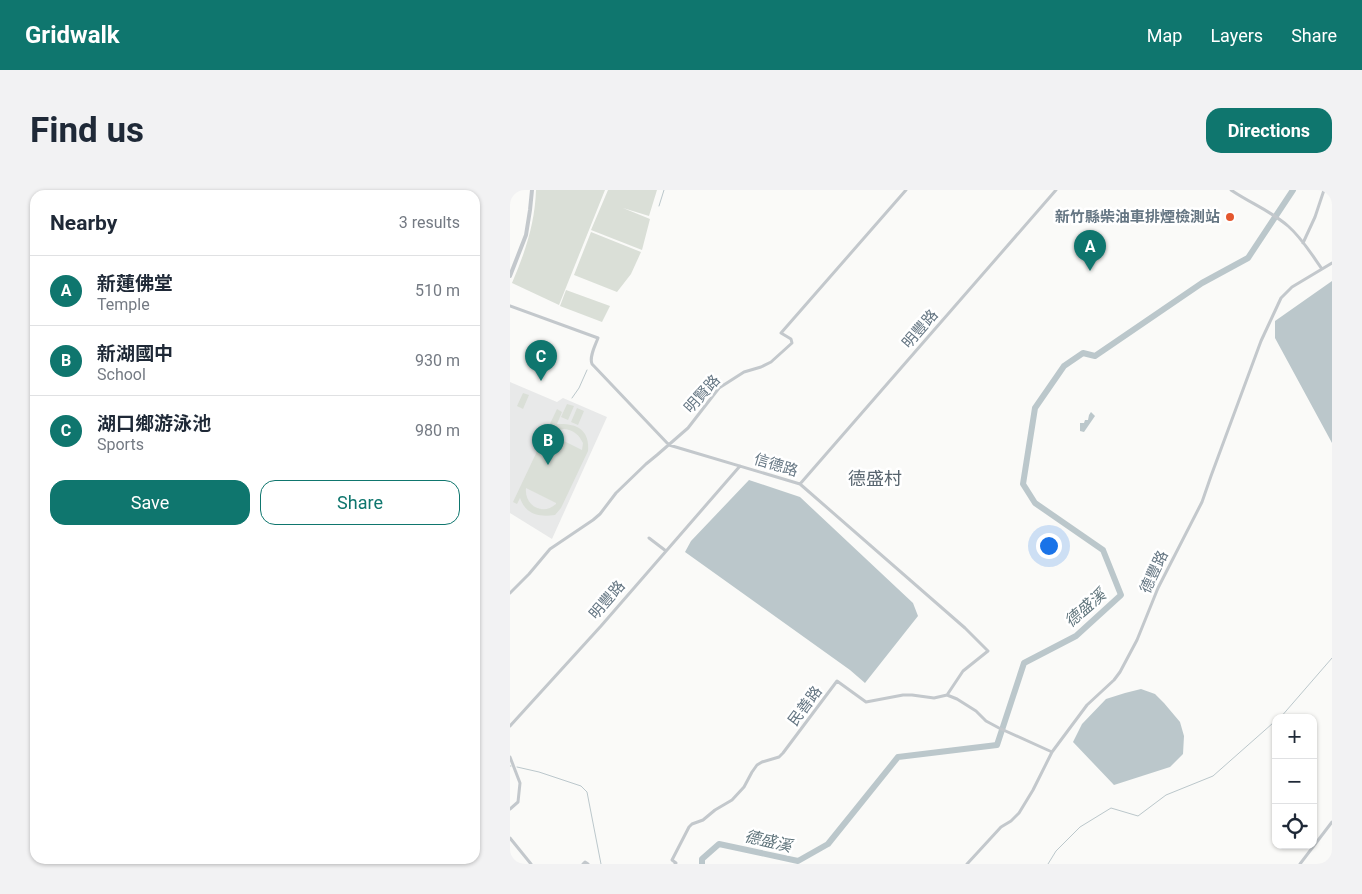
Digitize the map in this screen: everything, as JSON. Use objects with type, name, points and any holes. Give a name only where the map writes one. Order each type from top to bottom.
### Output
[{"type":"street","points":[[510,276],[526,235],[532,190]]},
{"type":"street","name":"明賢路","points":[[510,593],[550,549],[600,514],[629,480],[688,428],[719,388],[744,372],[762,367],[792,343],[791,339],[781,333],[906,190]]},
{"type":"street","name":"明豐路","points":[[800,484],[1056,190]]},
{"type":"street","points":[[1231,190],[1270,213],[1295,232],[1322,270]]},
{"type":"street","points":[[1303,243],[1315,217],[1324,190]]},
{"type":"street","name":"德豐路","points":[[967,864],[1001,828],[1019,814],[1052,752],[1087,705],[1114,680],[1127,659],[1147,617],[1158,588],[1202,502],[1261,341],[1281,298],[1292,287],[1332,263]]},
{"type":"street","name":"信德路","points":[[510,306],[598,338],[591,361],[592,364],[669,444],[800,484],[965,628],[988,651],[963,671],[947,695]]},
{"type":"street","name":"明豐路","points":[[510,726],[740,466]]},
{"type":"street","points":[[649,538],[666,551]]},
{"type":"street","name":"民善路","points":[[675,864],[672,860],[689,827],[703,820],[732,800],[744,787],[757,765],[779,757],[837,681],[866,702],[903,695],[934,698],[947,695]]},
{"type":"street","points":[[947,695],[976,711],[986,721],[1052,752]]},
{"type":"street","points":[[510,757],[520,783],[518,802],[510,809]]},
{"type":"street","points":[[1300,864],[1332,822]]},
{"type":"street","points":[[510,838],[531,864]]},
{"type":"street","points":[[583,864],[585,862],[588,864]]},
{"type":"shaded area","points":[[536,190],[605,190],[559,305],[512,283],[528,238],[534,214]]},
{"type":"shaded area","points":[[608,190],[657,190],[649,216],[623,208],[650,219],[642,250],[591,230]]},
{"type":"shaded area","points":[[591,232],[641,252],[631,274],[617,292],[574,275]]},
{"type":"shaded area","points":[[1332,281],[1332,443],[1275,338],[1275,321]]},
{"type":"shaded area","points":[[566,290],[610,306],[602,322],[560,306]]},
{"type":"shaded area","points":[[510,382],[557,402],[563,398],[607,417],[552,539],[510,513]]},
{"type":"shaded area","points":[[523,393],[529,395],[523,409],[517,406]]},
{"type":"shaded area","points":[[567,404],[574,406],[568,420],[561,417]]},
{"type":"shaded area","points":[[577,408],[584,411],[578,425],[571,422]]},
{"type":"shaded area","points":[[557,409],[562,412],[557,424],[576,426],[580,429],[587,437],[588,451],[561,508],[555,515],[544,516],[534,514],[526,508],[520,498],[517,504],[513,502]],"holes":[[[557,430],[571,430],[578,435],[583,443],[582,450],[552,435]],[[526,488],[556,503],[556,504],[546,509],[535,507],[528,500]]]},
{"type":"shaded area","points":[[1091,412],[1095,416],[1084,432],[1080,431],[1080,423],[1088,420]]},
{"type":"shaded area","points":[[749,480],[800,497],[913,603],[918,616],[865,683],[850,670],[685,552],[691,541]]},
{"type":"shaded area","points":[[1141,689],[1155,694],[1180,722],[1184,736],[1183,754],[1170,767],[1114,785],[1073,742],[1082,724],[1106,699]]},
{"type":"waterway","points":[[659,206],[664,190]]},
{"type":"waterway","name":"德盛溪","points":[[702,864],[702,859],[719,844],[798,861],[828,844],[898,757],[997,745],[1024,663],[1076,636],[1121,595],[1103,550],[1035,503],[1023,484],[1035,408],[1064,366],[1083,353],[1095,356],[1202,283],[1248,258],[1293,190]]},
{"type":"waterway","points":[[572,398],[587,370]]},
{"type":"waterway","points":[[1283,714],[1332,658]]},
{"type":"waterway","points":[[1048,864],[1056,851],[1080,827],[1111,808],[1138,816],[1166,795],[1213,776],[1272,724]]},
{"type":"waterway","points":[[517,767],[581,786],[587,792],[601,864]]},
{"type":"place","name":"新竹縣柴油車排煙檢測站","points":[[1230,217]]},
{"type":"place","name":"新蓮佛堂","points":[[1090,271]]},
{"type":"place","name":"湖口鄉游泳池","points":[[541,381]]},
{"type":"place","name":"新湖國中","points":[[548,465]]},
{"type":"district","name":"德盛村","points":[[875,478]]}]
